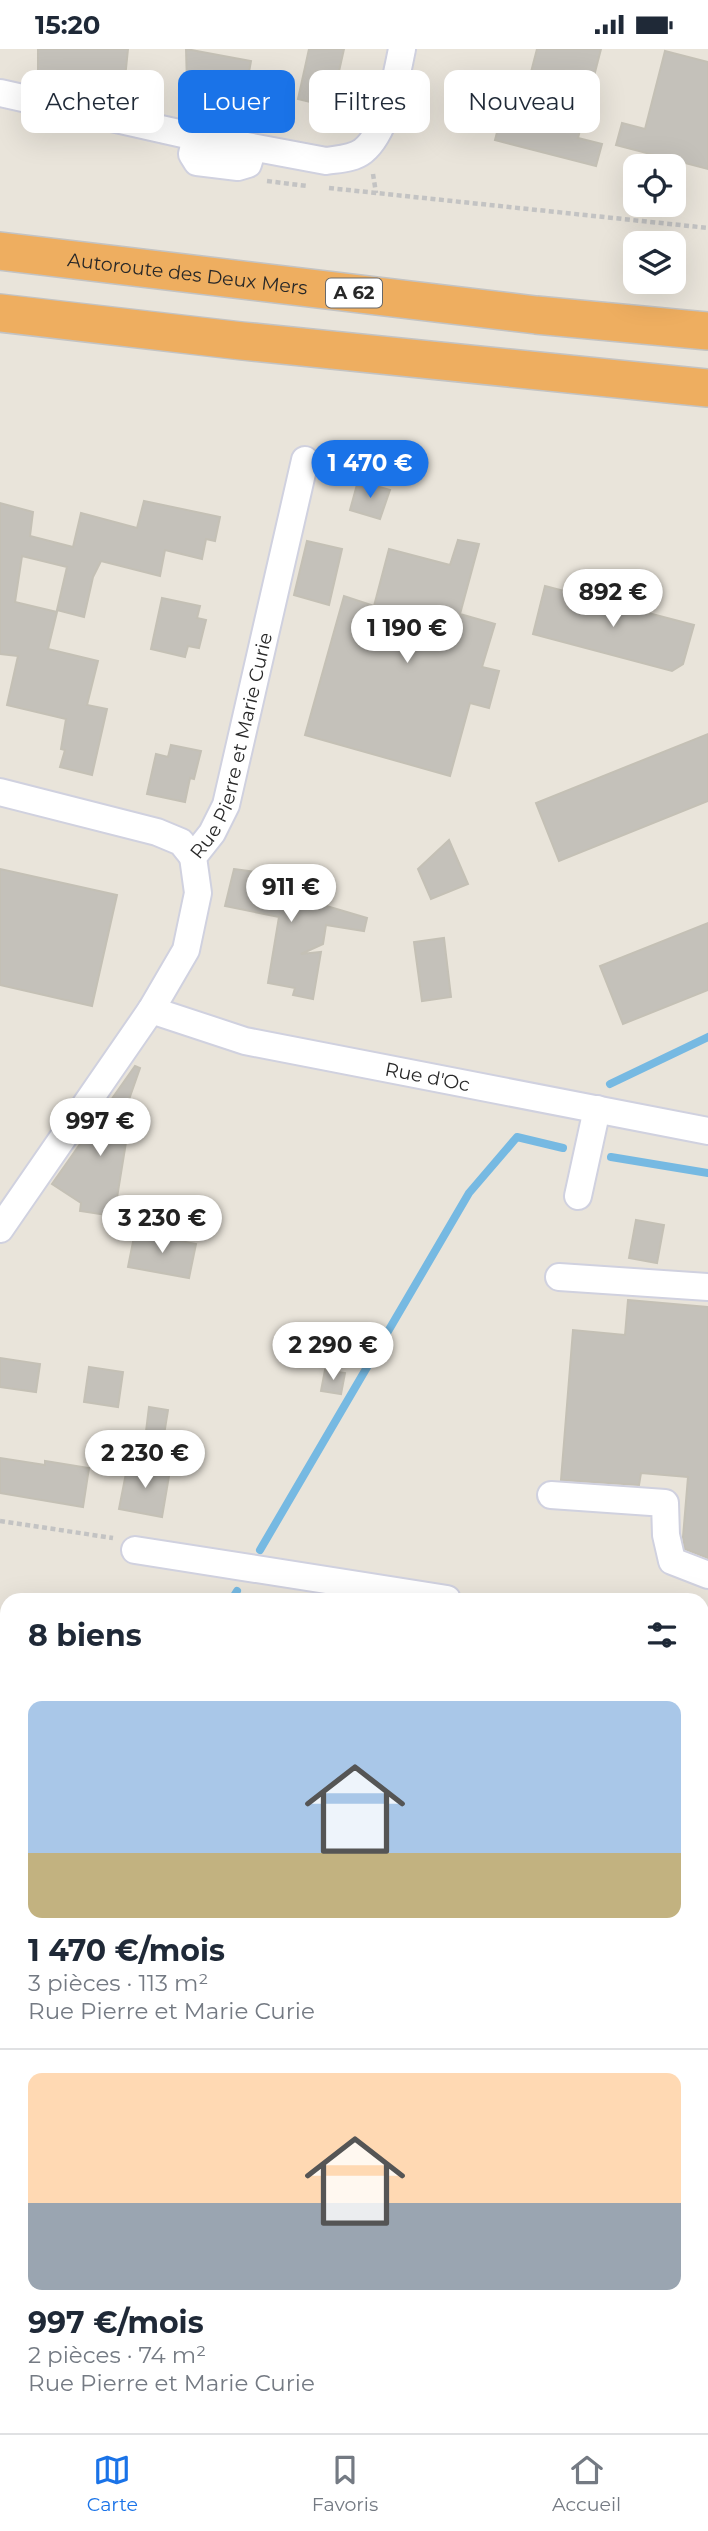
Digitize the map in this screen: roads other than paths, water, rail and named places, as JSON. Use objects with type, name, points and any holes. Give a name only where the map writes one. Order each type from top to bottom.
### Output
[{"type":"highway","name":"Autoroute des Deux Mers","points":[[0,251],[536,314],[708,331]]},
{"type":"highway","points":[[0,313],[242,341],[708,388]]},
{"type":"street","points":[[0,93],[196,137],[326,161],[348,158],[362,152],[377,134],[396,78],[402,49]]},
{"type":"street","name":"Rue Pierre et Marie Curie","points":[[0,1229],[151,1010],[186,950],[198,893],[193,857],[212,833],[226,805],[305,460]]},
{"type":"street","points":[[0,792],[157,832],[181,842],[193,857]]},
{"type":"street","name":"Rue d'Oc","points":[[151,1010],[245,1041],[708,1131]]},
{"type":"street","points":[[578,1196],[597,1109]]},
{"type":"street","points":[[559,1277],[708,1287]]},
{"type":"street","points":[[551,1495],[665,1503],[666,1535],[672,1561],[708,1575]]},
{"type":"street","points":[[135,1550],[388,1593]]},
{"type":"waterway","points":[[610,1084],[708,1037]]},
{"type":"waterway","points":[[260,1550],[469,1193],[517,1137],[563,1148]]},
{"type":"waterway","points":[[611,1157],[708,1173]]}]
